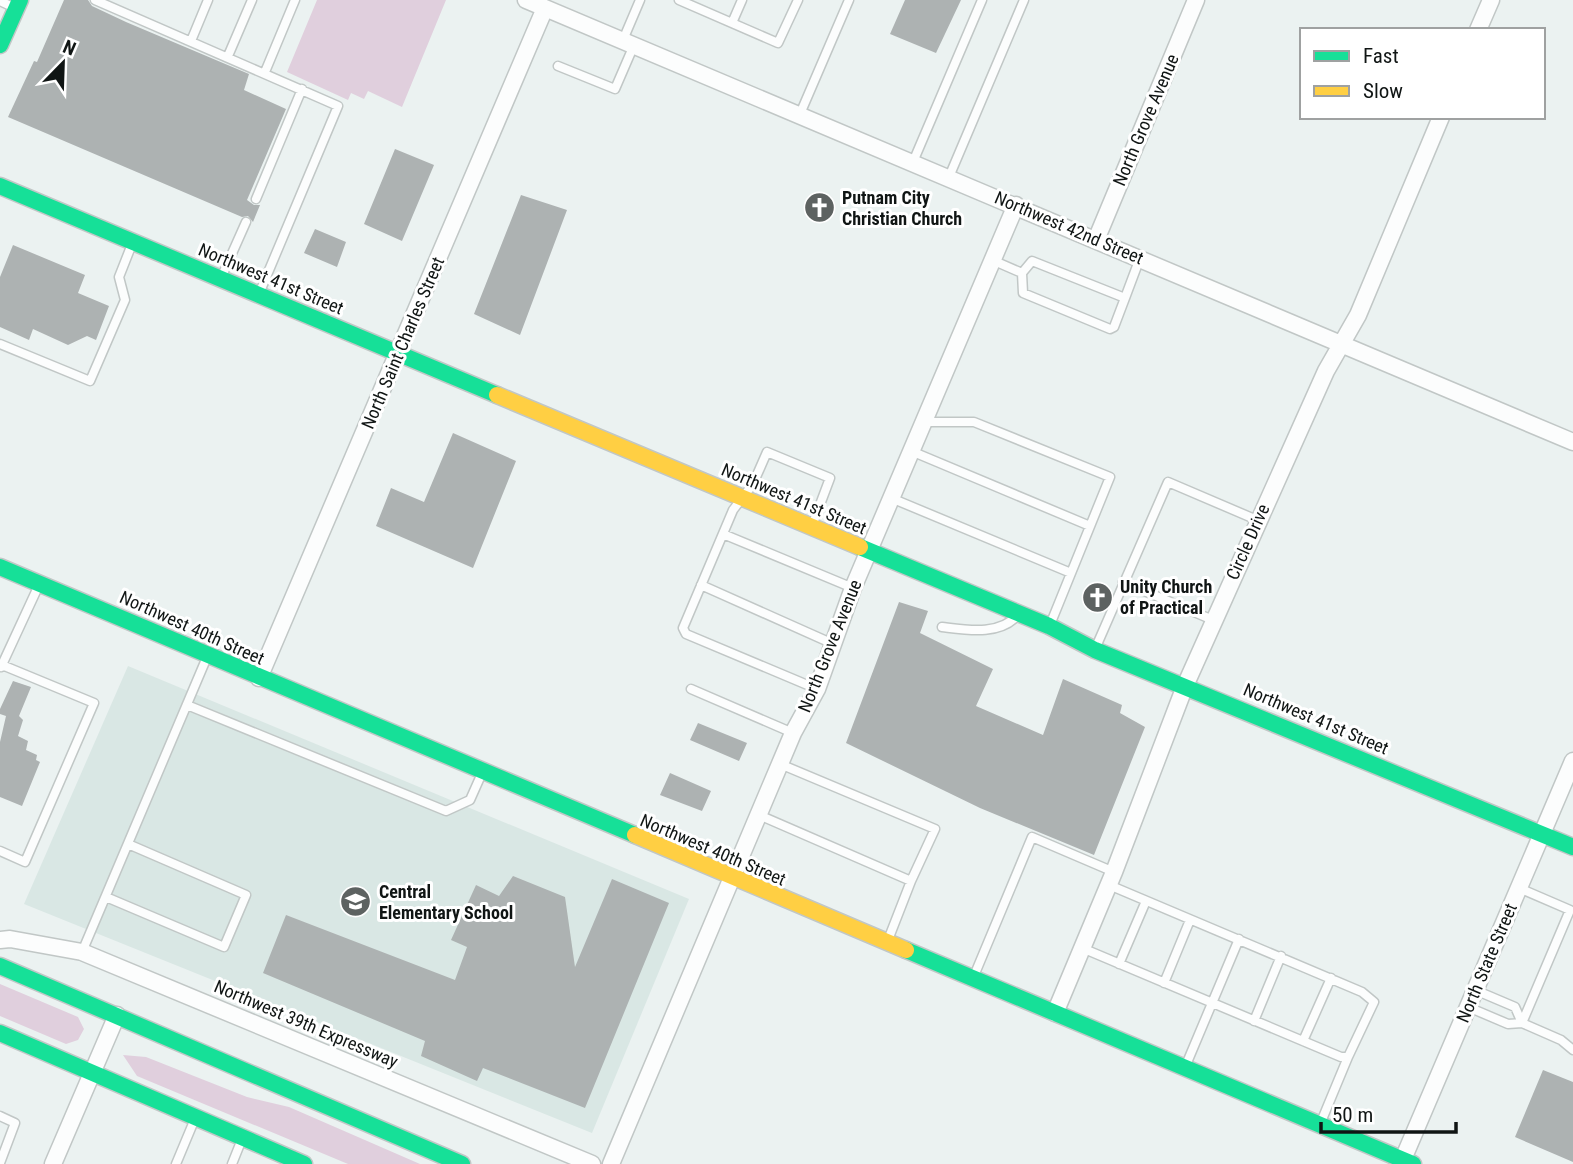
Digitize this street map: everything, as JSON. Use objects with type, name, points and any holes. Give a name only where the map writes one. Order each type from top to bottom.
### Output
[{"type":"main road","points":[[1,42],[18,4]]},
{"type":"main road","name":"Northwest 41st Street","points":[[0,186],[1049,626],[1095,650],[1573,846]]},
{"type":"main road","name":"Northwest 40th Street","points":[[0,567],[1406,1163]]},
{"type":"main road","points":[[0,966],[462,1164]]},
{"type":"main road","points":[[0,1033],[304,1164]]},
{"type":"street","name":"Northwest 42nd Street","points":[[526,0],[1573,442]]},
{"type":"street","name":"North Grove Avenue","points":[[1096,240],[1196,0]]},
{"type":"street","points":[[1479,28],[1491,0]]},
{"type":"street","name":"North Saint Charles Street","points":[[259,678],[545,8]]},
{"type":"street","name":"Circle Drive","points":[[1055,1013],[1112,879],[1185,686],[1213,620],[1326,371],[1358,315],[1440,119]]},
{"type":"street","name":"North Grove Avenue","points":[[611,1164],[793,733],[817,689],[831,643],[853,588],[1016,205]]},
{"type":"street","name":"North State Street","points":[[1406,1163],[1475,990],[1573,761]]},
{"type":"street","name":"Northwest 39th Expressway","points":[[0,940],[10,939],[82,952],[592,1164]]},
{"type":"street","points":[[52,1164],[90,1071],[117,1015]]},
{"type":"lane","points":[[95,0],[338,106],[258,294]]},
{"type":"lane","points":[[191,41],[208,0]]},
{"type":"lane","points":[[228,56],[251,0]]},
{"type":"lane","points":[[265,72],[295,0]]},
{"type":"lane","points":[[558,66],[615,89],[640,0]]},
{"type":"lane","points":[[679,0],[689,2],[778,43],[798,0]]},
{"type":"lane","points":[[732,23],[742,0]]},
{"type":"lane","points":[[800,114],[849,0]]},
{"type":"lane","points":[[913,162],[982,0]]},
{"type":"lane","points":[[949,177],[1024,0]]},
{"type":"lane","points":[[0,1],[18,4]]},
{"type":"lane","points":[[256,199],[302,89]]},
{"type":"lane","points":[[221,279],[246,222]]},
{"type":"lane","points":[[0,344],[90,381],[125,300],[119,277],[133,242]]},
{"type":"lane","points":[[1022,273],[1023,293],[1110,329],[1114,327],[1140,258]]},
{"type":"lane","points":[[992,260],[1022,273]]},
{"type":"lane","points":[[1022,273],[1036,261],[1125,298]]},
{"type":"lane","points":[[923,422],[974,422],[1110,477],[1049,626]]},
{"type":"lane","points":[[812,527],[830,478],[769,451],[743,499],[733,510],[683,628],[686,634],[817,689]]},
{"type":"lane","points":[[911,451],[1090,526]]},
{"type":"lane","points":[[1095,650],[1168,482],[1257,520]]},
{"type":"lane","points":[[891,498],[1071,573]]},
{"type":"lane","points":[[723,534],[853,588]]},
{"type":"lane","points":[[1123,582],[1213,620]]},
{"type":"lane","points":[[0,851],[24,862],[94,703],[1,667],[40,584]]},
{"type":"lane","points":[[701,585],[831,643]]},
{"type":"lane","points":[[942,627],[971,631],[992,629],[1009,624],[1019,614]]},
{"type":"lane","points":[[82,952],[209,655]]},
{"type":"lane","points":[[691,690],[793,733]]},
{"type":"lane","points":[[187,705],[446,811],[470,800],[482,773]]},
{"type":"lane","points":[[780,764],[934,829],[886,943]]},
{"type":"lane","points":[[759,815],[911,881]]},
{"type":"lane","points":[[973,979],[1032,838],[1112,879],[1146,901],[1331,978],[1362,992],[1374,1002],[1319,1124]]},
{"type":"lane","points":[[106,897],[223,947],[246,895],[128,844]]},
{"type":"lane","points":[[1519,888],[1572,911],[1522,1023]]},
{"type":"lane","points":[[1119,964],[1146,901]]},
{"type":"lane","points":[[1164,983],[1190,920]]},
{"type":"lane","points":[[1184,1068],[1239,939]]},
{"type":"lane","points":[[1082,948],[1341,1057],[1348,1057]]},
{"type":"lane","points":[[1254,1021],[1281,956]]},
{"type":"lane","points":[[1303,1041],[1331,978]]},
{"type":"lane","points":[[1475,990],[1515,1007],[1522,1023]]},
{"type":"lane","points":[[1468,1007],[1508,1024],[1522,1023],[1561,1040],[1573,1050]]},
{"type":"lane","points":[[0,1116],[15,1123],[0,1163]]},
{"type":"lane","points":[[180,1163],[195,1118]]},
{"type":"lane","points":[[232,1164],[242,1138]]},
{"type":"shaded area","points":[[317,0],[446,0],[402,107],[368,91],[364,99],[351,93],[348,100],[287,72]]},
{"type":"shaded area","name":"Central Elementary School","points":[[128,666],[689,899],[592,1133],[24,904]]},
{"type":"shaded area","points":[[0,984],[78,1017],[84,1029],[78,1040],[66,1044],[0,1016]]},
{"type":"shaded area","points":[[123,1055],[146,1057],[247,1097],[289,1107],[420,1164],[348,1164],[137,1076]]},
{"type":"building","points":[[64,0],[88,0],[92,6],[126,22],[249,74],[244,90],[286,109],[247,200],[254,205],[260,205],[253,222],[248,216],[242,217],[8,117],[34,61],[37,62]]},
{"type":"building","points":[[905,0],[961,0],[936,53],[890,34]]},
{"type":"building","points":[[395,149],[434,165],[402,241],[364,224]]},
{"type":"building","points":[[521,195],[567,210],[520,335],[474,314]]},
{"type":"building","points":[[315,229],[346,242],[337,267],[304,253]]},
{"type":"building","points":[[13,245],[85,275],[78,293],[109,306],[96,340],[87,336],[68,345],[33,329],[29,340],[0,327],[0,277]]},
{"type":"building","points":[[453,433],[516,461],[473,568],[376,526],[391,488],[424,502]]},
{"type":"building","points":[[899,602],[928,611],[920,633],[993,669],[976,706],[1043,735],[1063,679],[1122,705],[1120,713],[1145,727],[1094,855],[980,808],[846,743]]},
{"type":"building","points":[[13,681],[31,687],[19,716],[23,720],[18,736],[28,741],[26,750],[37,755],[36,760],[40,762],[22,806],[0,797],[0,742],[6,716],[0,714],[0,709]]},
{"type":"building","points":[[698,723],[747,743],[739,761],[690,740]]},
{"type":"building","points":[[670,773],[711,791],[702,811],[660,795]]},
{"type":"building","points":[[513,876],[565,897],[575,967],[612,879],[669,903],[585,1108],[483,1068],[477,1081],[421,1056],[425,1041],[263,973],[286,915],[455,980],[467,947],[451,940],[476,885],[499,896]]},
{"type":"building","points":[[1543,1070],[1573,1082],[1573,1162],[1515,1137]]},
{"type":"traffic: fast","points":[[0,45],[20,0]]},
{"type":"traffic: fast","points":[[0,186],[497,395]]},
{"type":"traffic: fast","points":[[860,547],[1049,626],[1095,650],[1573,847]]},
{"type":"traffic: fast","points":[[0,567],[635,835]]},
{"type":"traffic: fast","points":[[906,950],[1413,1164]]},
{"type":"traffic: fast","points":[[0,966],[462,1164]]},
{"type":"traffic: fast","points":[[0,1033],[304,1164]]},
{"type":"traffic: slow","points":[[497,395],[860,547]]},
{"type":"traffic: slow","points":[[635,835],[906,950]]},
{"type":"place","name":"Putnam City Christian Church","points":[[819,208]]},
{"type":"place","name":"Unity Church of Practical","points":[[1097,597]]},
{"type":"place","name":"Central Elementary School","points":[[356,902]]}]
